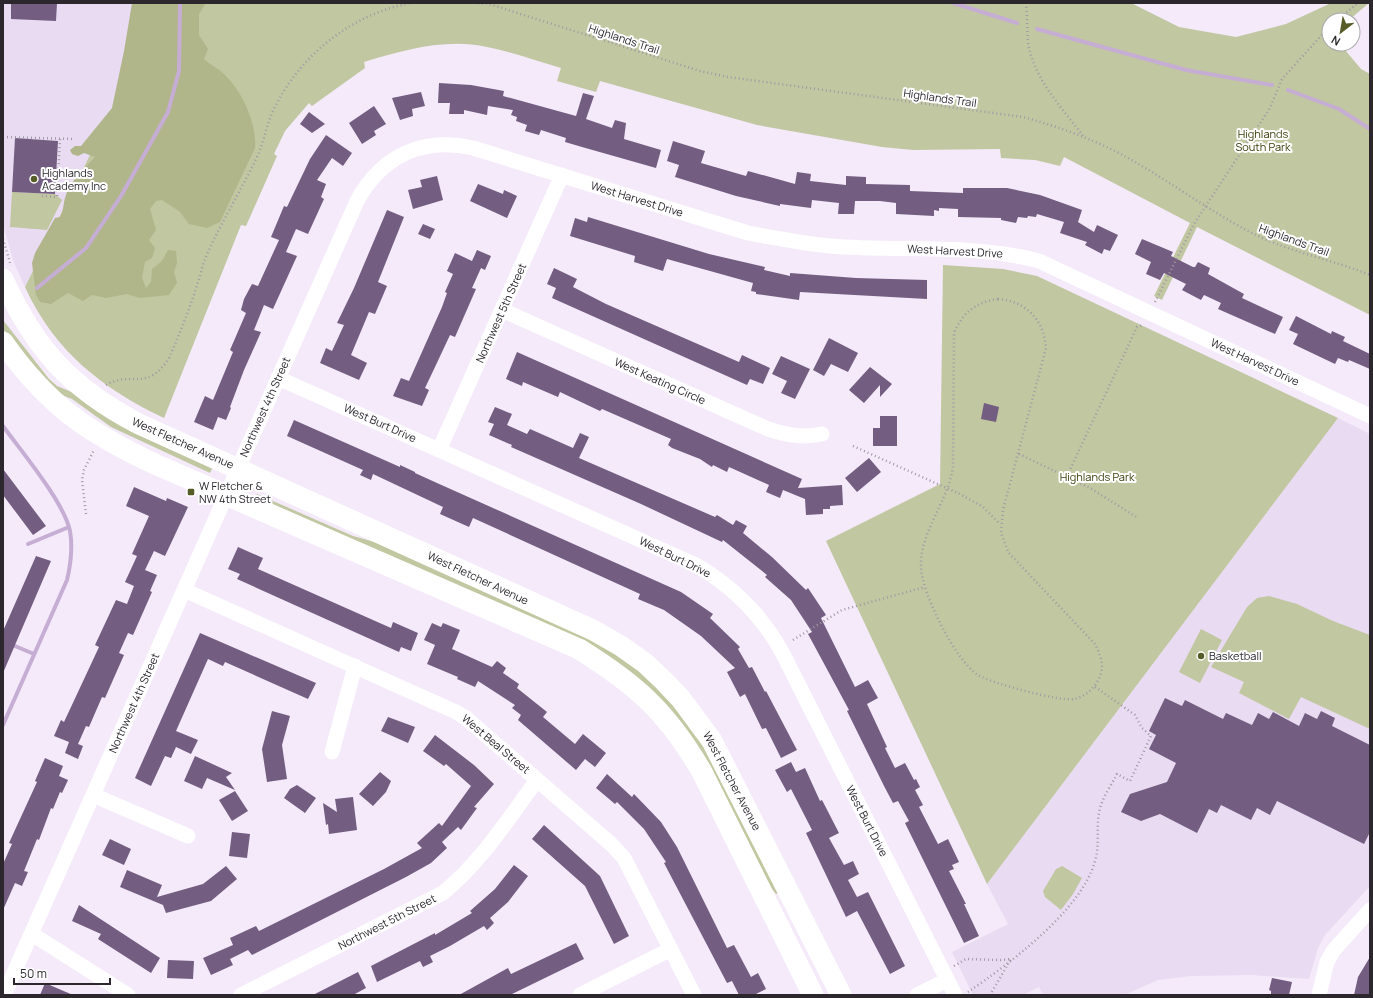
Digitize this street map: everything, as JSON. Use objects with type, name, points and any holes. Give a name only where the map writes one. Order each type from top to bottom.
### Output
[{"type":"main road","name":"West Fletcher Avenue","points":[[4,284],[23,319],[42,348],[71,379],[97,399],[139,424],[593,630],[621,646],[644,663],[681,699],[712,741],[841,995]]},
{"type":"main road","name":"West Fletcher Avenue","points":[[3,342],[37,386],[82,425],[130,453],[579,649],[630,683],[654,704],[688,748],[702,772],[813,995]]},
{"type":"street","name":"Northwest 4th Street","points":[[4,995],[357,201],[372,178],[383,167],[414,149],[445,144],[473,148],[562,176]]},
{"type":"street","name":"Northwest 5th Street","points":[[439,450],[562,176]]},
{"type":"street","name":"West Harvest Drive","points":[[562,176],[748,232],[791,241],[830,246],[993,252],[1016,255],[1054,267],[1370,416]]},
{"type":"street","name":"West Keating Circle","points":[[502,310],[768,429],[791,436],[808,437],[822,434]]},
{"type":"street","name":"West Burt Drive","points":[[278,378],[696,565],[730,588],[752,609],[782,652],[954,995]]},
{"type":"street","name":"West Beal Street","points":[[184,590],[355,666],[466,718],[611,844],[624,858],[694,995]]},
{"type":"street","points":[[332,752],[355,666]]},
{"type":"street","name":"Northwest 5th Street","points":[[241,995],[443,892],[462,877],[477,862],[537,780]]},
{"type":"street","points":[[93,795],[188,836]]},
{"type":"street","points":[[1319,995],[1327,962],[1333,951],[1370,910]]},
{"type":"street","points":[[32,934],[128,995]]},
{"type":"street","points":[[580,995],[671,949]]},
{"type":"street","points":[[917,995],[944,974]]},
{"type":"path","points":[[97,399],[104,385],[152,377],[164,367],[169,358],[209,250],[258,156],[273,111],[286,86],[302,66],[330,40],[359,21],[392,8],[410,3]]},
{"type":"path","name":"Highlands Trail","points":[[478,3],[486,4],[700,72],[1023,117],[1083,136],[1118,153],[1250,232],[1275,244],[1370,275]]},
{"type":"path","points":[[1026,3],[1029,42],[1034,63],[1050,92],[1083,136]]},
{"type":"path","points":[[1347,12],[1358,3]]},
{"type":"path","points":[[1067,476],[1137,327],[1145,324],[1183,243],[1205,205],[1267,113],[1282,79],[1321,36]]},
{"type":"path","points":[[3,137],[72,139]]},
{"type":"path","points":[[42,196],[57,197],[60,139]]},
{"type":"path","points":[[991,300],[1007,300],[1028,309],[1036,319],[1045,338],[1044,359],[1000,524],[1003,542],[1008,552],[1095,644],[1102,662],[1102,670],[1094,686],[1083,696],[1075,699],[1058,699],[993,681],[978,675],[964,662],[950,641],[930,603],[921,569],[923,546],[948,488],[952,475],[954,459],[954,334],[960,320],[970,309],[991,300]]},
{"type":"path","points":[[853,446],[948,488],[983,507],[1000,524]]},
{"type":"path","points":[[86,514],[82,480],[84,470],[95,447]]},
{"type":"path","points":[[1019,454],[1067,476],[1138,518]]},
{"type":"path","points":[[793,640],[842,610],[925,587]]},
{"type":"path","points":[[964,994],[1022,950],[1069,907],[1088,880],[1097,853],[1098,821],[1102,803],[1117,774],[1130,781],[1151,736],[1142,728],[1135,715],[1094,686]]},
{"type":"path","points":[[944,974],[951,967],[966,959],[1011,959]]},
{"type":"path","points":[[990,995],[1011,959]]},
{"type":"shaded area","points":[[3,3],[133,3],[117,100],[25,287],[14,263],[3,225]]},
{"type":"shaded area","points":[[1338,418],[1370,434],[1370,886],[1325,935],[1318,948],[1309,979],[1251,975],[1191,976],[1158,980],[1124,995],[1043,995],[1039,987],[1023,995],[973,995],[952,952],[1008,924],[987,884]]},
{"type":"green space","points":[[132,3],[206,3],[199,14],[199,35],[208,49],[204,59],[224,74],[237,89],[251,118],[254,128],[255,148],[220,222],[207,228],[189,224],[180,212],[162,200],[156,201],[150,209],[156,230],[149,240],[155,248],[152,258],[145,262],[142,278],[146,288],[151,282],[152,269],[162,261],[168,250],[176,251],[177,263],[174,272],[177,283],[169,295],[140,298],[127,294],[106,298],[92,295],[83,301],[68,293],[51,304],[40,302],[36,295],[32,263],[35,253],[55,218],[60,217],[67,192],[70,187],[77,176],[95,157],[84,153],[78,156],[72,154],[70,150],[75,146],[81,146],[112,108]]},
{"type":"green space","name":"Highlands South Park","points":[[133,3],[1131,3],[1179,27],[1236,37],[1286,24],[1331,3],[1369,3],[1358,12],[1321,12],[1321,52],[1347,52],[1361,69],[1370,74],[1370,315],[1197,227],[1162,300],[1154,296],[1190,223],[1064,157],[1060,166],[1035,160],[1001,158],[1000,149],[913,150],[882,147],[757,125],[600,81],[596,92],[557,81],[561,68],[506,51],[472,45],[441,45],[394,53],[364,62],[365,68],[312,106],[309,103],[285,131],[274,154],[277,156],[246,226],[241,225],[164,418],[121,394],[82,366],[50,330],[25,287],[117,100]]},
{"type":"green space","points":[[12,192],[55,194],[62,200],[47,230],[10,227]]},
{"type":"green space","name":"Highlands Park","points":[[943,265],[1003,269],[1037,276],[1338,418],[987,884],[826,541],[940,484]]},
{"type":"green space","points":[[3,320],[49,379],[57,386],[74,393],[213,467],[210,473],[111,427],[72,399],[59,394],[8,336],[3,329]]},
{"type":"green space","points":[[257,494],[353,536],[386,545],[579,632],[623,658],[657,686],[693,727],[781,892],[776,894],[765,880],[648,689],[254,500]]},
{"type":"green space","points":[[1269,596],[1297,604],[1333,621],[1370,635],[1370,729],[1301,697],[1289,719],[1239,693],[1244,682],[1211,667],[1247,607],[1257,598]]},
{"type":"green space","name":"Basketball","points":[[1201,629],[1222,640],[1200,683],[1179,672]]},
{"type":"green space","points":[[1062,866],[1082,878],[1073,894],[1061,910],[1045,897],[1043,891],[1056,869]]},
{"type":"building","points":[[11,3],[57,3],[56,21],[11,19]]},
{"type":"building","points":[[439,83],[471,85],[504,91],[503,96],[576,116],[583,93],[594,96],[586,119],[612,128],[615,120],[626,123],[624,139],[661,150],[656,168],[565,142],[566,138],[541,130],[539,135],[525,131],[527,125],[516,121],[517,117],[511,115],[513,110],[488,106],[487,115],[464,110],[464,114],[449,114],[450,103],[438,103]]},
{"type":"building","points":[[421,92],[425,106],[412,109],[413,116],[400,120],[392,98]]},
{"type":"building","points":[[374,106],[386,124],[374,131],[376,135],[362,144],[349,123]]},
{"type":"building","points":[[309,112],[325,124],[312,133],[300,124]]},
{"type":"building","points":[[326,135],[352,153],[343,166],[332,158],[317,180],[326,184],[321,197],[324,199],[308,234],[296,229],[286,252],[297,256],[273,309],[264,305],[254,330],[261,332],[244,370],[230,407],[231,408],[226,420],[218,417],[213,430],[194,422],[205,396],[213,400],[233,352],[230,350],[246,313],[241,310],[244,299],[252,284],[258,286],[279,240],[271,237],[284,206],[287,207],[310,159]]},
{"type":"building","name":"Highlands Academy Inc","points":[[15,138],[58,141],[55,194],[12,192]]},
{"type":"building","points":[[673,141],[705,151],[701,163],[746,176],[748,171],[795,184],[797,172],[811,174],[810,181],[846,185],[846,176],[866,177],[866,184],[910,185],[910,191],[963,193],[963,188],[1007,188],[1040,195],[1082,210],[1078,222],[1094,232],[1097,225],[1118,235],[1110,251],[1104,249],[1102,254],[1085,245],[1087,242],[1060,233],[1064,222],[1037,214],[1036,217],[1018,217],[1016,223],[1001,220],[1001,218],[958,217],[958,209],[939,208],[939,211],[934,210],[934,216],[896,214],[896,203],[880,201],[855,201],[854,214],[838,214],[839,203],[812,200],[811,208],[780,204],[780,206],[736,196],[675,177],[679,165],[667,161]]},
{"type":"building","points":[[437,176],[443,200],[413,209],[408,190],[422,187],[420,180]]},
{"type":"building","points":[[478,184],[503,194],[504,190],[517,196],[507,218],[470,201]]},
{"type":"building","points":[[387,210],[404,217],[378,282],[387,286],[375,314],[369,312],[351,355],[367,363],[359,380],[320,363],[326,348],[332,351],[344,325],[337,323],[354,288]]},
{"type":"building","points":[[588,217],[709,254],[765,267],[764,270],[790,276],[790,273],[856,278],[927,280],[927,299],[800,292],[799,300],[756,294],[756,292],[751,291],[753,283],[667,259],[663,271],[634,262],[635,256],[570,236],[575,218],[587,222]]},
{"type":"building","points":[[423,224],[435,229],[430,239],[418,234]]},
{"type":"building","points":[[1142,239],[1173,252],[1171,256],[1193,267],[1195,267],[1198,262],[1210,268],[1208,274],[1244,294],[1242,298],[1283,317],[1275,334],[1218,309],[1221,303],[1204,295],[1201,300],[1182,290],[1186,284],[1164,273],[1160,280],[1146,274],[1151,262],[1135,254]]},
{"type":"building","points":[[477,250],[491,256],[485,270],[481,268],[472,288],[476,289],[455,337],[450,335],[425,388],[429,390],[422,406],[393,396],[401,378],[409,381],[442,307],[447,293],[445,292],[453,274],[447,271],[455,253],[472,261]]},
{"type":"building","points":[[554,268],[577,279],[573,287],[606,304],[739,362],[742,355],[770,368],[763,384],[750,379],[747,385],[552,298],[556,288],[547,284]]},
{"type":"building","points":[[1296,316],[1331,334],[1332,331],[1345,337],[1343,341],[1370,354],[1370,369],[1349,360],[1348,362],[1338,358],[1335,364],[1293,344],[1298,334],[1289,330]]},
{"type":"building","points":[[829,338],[858,353],[848,372],[831,364],[824,376],[813,370]]},
{"type":"building","points":[[517,352],[802,479],[798,488],[842,485],[843,505],[830,506],[830,509],[823,509],[823,514],[806,515],[805,499],[783,490],[780,498],[766,492],[769,485],[729,467],[727,472],[713,465],[712,467],[700,459],[672,448],[668,445],[671,439],[602,409],[600,411],[560,392],[558,397],[523,382],[522,386],[506,379]]},
{"type":"building","points":[[781,356],[810,369],[795,399],[781,393],[787,381],[772,374]]},
{"type":"building","points":[[870,367],[892,384],[880,397],[880,385],[864,403],[849,390]]},
{"type":"building","points":[[984,403],[999,407],[996,422],[981,419]]},
{"type":"building","points":[[495,407],[512,414],[507,425],[527,434],[530,429],[573,448],[580,433],[589,437],[579,458],[715,517],[717,515],[733,525],[736,520],[747,526],[743,533],[772,557],[806,590],[808,588],[826,615],[821,618],[855,687],[868,680],[878,698],[867,704],[895,768],[905,763],[914,780],[916,779],[920,787],[915,790],[923,805],[919,807],[938,844],[948,839],[959,862],[952,865],[954,869],[949,871],[966,904],[964,904],[979,936],[964,943],[905,823],[909,821],[898,801],[893,803],[847,711],[849,710],[808,634],[812,632],[791,600],[765,577],[767,575],[723,540],[722,542],[641,504],[511,447],[512,445],[489,435],[494,424],[488,422]]},
{"type":"building","points":[[880,416],[897,416],[897,446],[873,446],[873,428],[880,428]]},
{"type":"building","points":[[294,420],[400,467],[400,465],[681,592],[713,614],[710,618],[740,647],[738,649],[749,668],[752,667],[797,750],[781,758],[766,728],[762,729],[745,694],[740,697],[727,672],[735,668],[701,636],[664,610],[638,599],[640,594],[473,518],[469,527],[440,514],[443,507],[373,474],[371,480],[360,475],[363,470],[287,436]]},
{"type":"building","points":[[869,458],[881,472],[857,492],[845,478]]},
{"type":"building","points":[[3,469],[46,526],[33,535],[3,495]]},
{"type":"building","points":[[134,487],[166,501],[167,498],[188,507],[165,556],[154,551],[145,570],[157,575],[150,591],[152,592],[133,635],[128,633],[119,653],[124,655],[105,698],[102,697],[89,727],[86,726],[78,744],[83,746],[78,759],[65,753],[69,742],[54,736],[61,720],[64,722],[99,647],[95,645],[116,600],[127,604],[134,586],[125,582],[137,556],[132,554],[149,516],[126,506]]},
{"type":"building","points":[[238,547],[263,558],[258,569],[391,628],[393,622],[418,633],[411,651],[401,647],[399,652],[237,579],[240,574],[228,569]]},
{"type":"building","points":[[36,556],[51,561],[3,673],[3,631]]},
{"type":"building","points":[[432,623],[441,627],[443,623],[460,630],[452,649],[492,667],[497,661],[506,668],[503,673],[519,684],[517,688],[547,712],[543,717],[575,744],[583,734],[606,753],[595,767],[585,759],[576,770],[518,720],[521,715],[512,708],[515,705],[478,681],[475,687],[457,679],[458,677],[427,664],[435,645],[424,640]]},
{"type":"building","points":[[200,633],[316,683],[308,699],[225,662],[223,666],[208,659],[176,731],[198,740],[191,754],[176,747],[171,758],[165,756],[151,786],[135,778]]},
{"type":"building","points":[[1165,698],[1182,706],[1185,700],[1223,719],[1226,713],[1252,725],[1258,713],[1269,719],[1273,712],[1299,726],[1305,713],[1317,719],[1321,711],[1335,718],[1332,726],[1370,745],[1370,832],[1364,844],[1277,801],[1270,815],[1257,808],[1251,820],[1221,805],[1217,813],[1209,809],[1197,833],[1160,814],[1141,821],[1121,812],[1130,794],[1167,782],[1176,763],[1149,749],[1156,735],[1149,731]]},
{"type":"building","points":[[272,711],[290,716],[282,745],[287,779],[267,782],[262,749]]},
{"type":"building","points":[[388,717],[415,727],[408,743],[381,731]]},
{"type":"building","points":[[435,735],[474,765],[494,784],[474,807],[477,808],[461,830],[458,827],[442,842],[447,848],[431,863],[406,877],[252,955],[248,950],[230,959],[233,965],[211,975],[203,958],[233,945],[230,938],[256,926],[259,931],[384,869],[422,848],[417,843],[439,823],[442,826],[471,786],[446,764],[444,766],[423,751]]},
{"type":"building","points":[[195,756],[232,773],[226,777],[235,790],[207,778],[202,789],[184,781]]},
{"type":"building","points":[[45,758],[63,766],[59,776],[68,780],[62,793],[60,792],[53,809],[51,808],[39,840],[37,839],[24,871],[28,872],[22,886],[15,883],[3,910],[3,864],[12,844],[9,843],[37,782],[35,781]]},
{"type":"building","points":[[791,762],[796,772],[805,768],[820,801],[822,800],[839,833],[829,838],[844,865],[853,861],[859,874],[848,880],[857,897],[868,892],[905,966],[890,974],[857,911],[846,917],[806,833],[812,830],[791,789],[787,792],[775,770]]},
{"type":"building","points":[[380,772],[391,781],[386,792],[373,806],[359,794]]},
{"type":"building","points":[[607,774],[632,797],[634,794],[661,822],[677,847],[727,948],[734,945],[751,977],[758,973],[766,989],[754,995],[739,995],[732,981],[727,983],[664,863],[666,862],[644,829],[617,802],[615,804],[596,788]]},
{"type":"building","points":[[297,785],[316,798],[305,813],[284,798],[290,789]]},
{"type":"building","points":[[235,791],[248,811],[232,821],[219,800]]},
{"type":"building","points":[[353,797],[357,830],[329,834],[328,824],[326,825],[323,803],[337,812],[335,799]]},
{"type":"building","points":[[544,825],[600,876],[629,936],[614,944],[585,886],[532,839]]},
{"type":"building","points":[[232,832],[250,834],[247,858],[229,856]]},
{"type":"building","points":[[110,839],[131,849],[124,865],[102,855]]},
{"type":"building","points":[[514,865],[528,876],[508,902],[490,918],[494,923],[487,930],[484,926],[430,956],[433,962],[423,967],[420,961],[377,982],[371,966],[435,933],[435,935],[472,913],[470,911],[495,889]]},
{"type":"building","points":[[226,866],[237,879],[211,901],[166,913],[163,905],[120,887],[127,870],[162,885],[157,897],[203,884]]},
{"type":"building","points":[[79,905],[160,958],[151,973],[98,939],[101,934],[72,921]]},
{"type":"building","points":[[576,943],[584,959],[510,995],[459,995],[508,968],[511,974]]},
{"type":"building","points":[[1370,957],[1370,995],[1354,995],[1358,977]]},
{"type":"building","points":[[168,960],[194,961],[193,979],[167,978]]},
{"type":"building","points":[[358,972],[366,988],[353,995],[313,995]]},
{"type":"building","points":[[1272,978],[1292,982],[1289,995],[1271,995],[1271,991],[1269,990]]},
{"type":"building","points":[[45,983],[73,995],[40,995]]},
{"type":"waterway","points":[[37,288],[86,248],[121,196],[168,112],[179,71],[180,3]]},
{"type":"waterway","points":[[953,3],[1017,23]]},
{"type":"waterway","points":[[1037,29],[1186,70],[1272,85]]},
{"type":"waterway","points":[[1288,90],[1339,109],[1370,129]]},
{"type":"waterway","points":[[3,426],[41,477],[60,506],[66,519],[71,537],[70,562],[67,580],[3,725]]},
{"type":"waterway","points":[[28,544],[69,527]]},
{"type":"waterway","points":[[3,641],[34,654]]},
{"type":"place","name":"Highlands Academy Inc","points":[[34,179]]},
{"type":"place","name":"W Fletcher & NW 4th Street","points":[[191,492]]},
{"type":"place","name":"Basketball","points":[[1201,656]]}]
